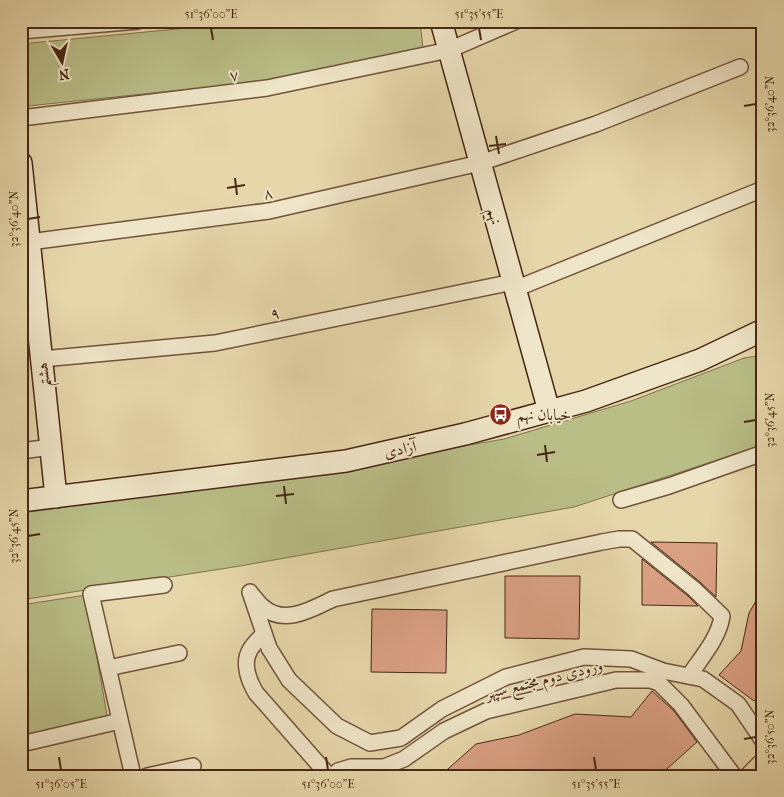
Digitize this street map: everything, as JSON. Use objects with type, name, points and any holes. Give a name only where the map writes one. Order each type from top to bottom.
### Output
[{"type":"main road","points":[[753,776],[763,766]]},
{"type":"street","points":[[21,31],[136,21]]},
{"type":"street","name":"نهم","points":[[441,21],[549,411]]},
{"type":"street","name":"۷","points":[[21,118],[267,88],[449,50],[516,21]]},
{"type":"street","name":"۸","points":[[29,242],[269,211],[480,163],[596,124],[740,67]]},
{"type":"street","name":"هشتم","points":[[21,163],[56,496]]},
{"type":"street","name":"۹","points":[[42,359],[215,343],[514,286],[763,189]]},
{"type":"street","name":"آزادی","points":[[21,500],[346,460],[465,434],[586,401],[700,360],[763,330]]},
{"type":"street","points":[[700,360],[742,346],[763,342]]},
{"type":"street","points":[[21,451],[51,447]]},
{"type":"street","points":[[621,500],[669,486],[763,453]]},
{"type":"street","points":[[689,676],[716,634],[722,616],[694,589],[632,539],[602,542],[333,599],[304,613],[283,617],[264,608],[250,592],[269,648],[289,680],[337,726],[370,743],[401,738],[442,709],[506,677],[584,657],[631,659],[663,671],[703,679],[738,704],[763,741]]},
{"type":"street","points":[[133,776],[91,594],[164,585]]},
{"type":"street","points":[[264,634],[249,651],[247,671],[250,682],[256,693],[329,776]]},
{"type":"street","points":[[108,668],[179,653]]},
{"type":"street","name":"ورودی دوم مجتمع سپهر","points":[[334,776],[338,771],[351,767],[384,767],[397,762],[444,731],[486,711],[616,680],[650,680],[659,683],[681,706],[734,776]]},
{"type":"street","points":[[21,744],[120,720]]},
{"type":"street","points":[[147,776],[192,766]]},
{"type":"green space","points":[[260,21],[420,21],[423,49],[268,81],[28,106],[21,44]]},
{"type":"green space","points":[[763,355],[763,445],[574,507],[234,567],[21,600],[21,513],[263,481],[504,439],[631,401],[744,358]]},
{"type":"green space","points":[[86,595],[108,721],[21,740],[21,605]]},
{"type":"building","points":[[651,542],[717,543],[716,597],[700,582]]},
{"type":"building","points":[[642,559],[688,596],[698,606],[642,605]]},
{"type":"building","points":[[505,576],[580,576],[579,639],[505,638]]},
{"type":"building","points":[[763,589],[763,697],[754,701],[719,675],[741,651],[749,613]]},
{"type":"building","points":[[372,609],[447,610],[446,673],[371,672]]},
{"type":"building","points":[[652,691],[674,711],[697,742],[659,776],[440,776],[476,744],[519,735],[575,714],[631,717]]},
{"type":"place","name":"خیابان نهم","points":[[501,414]]}]
